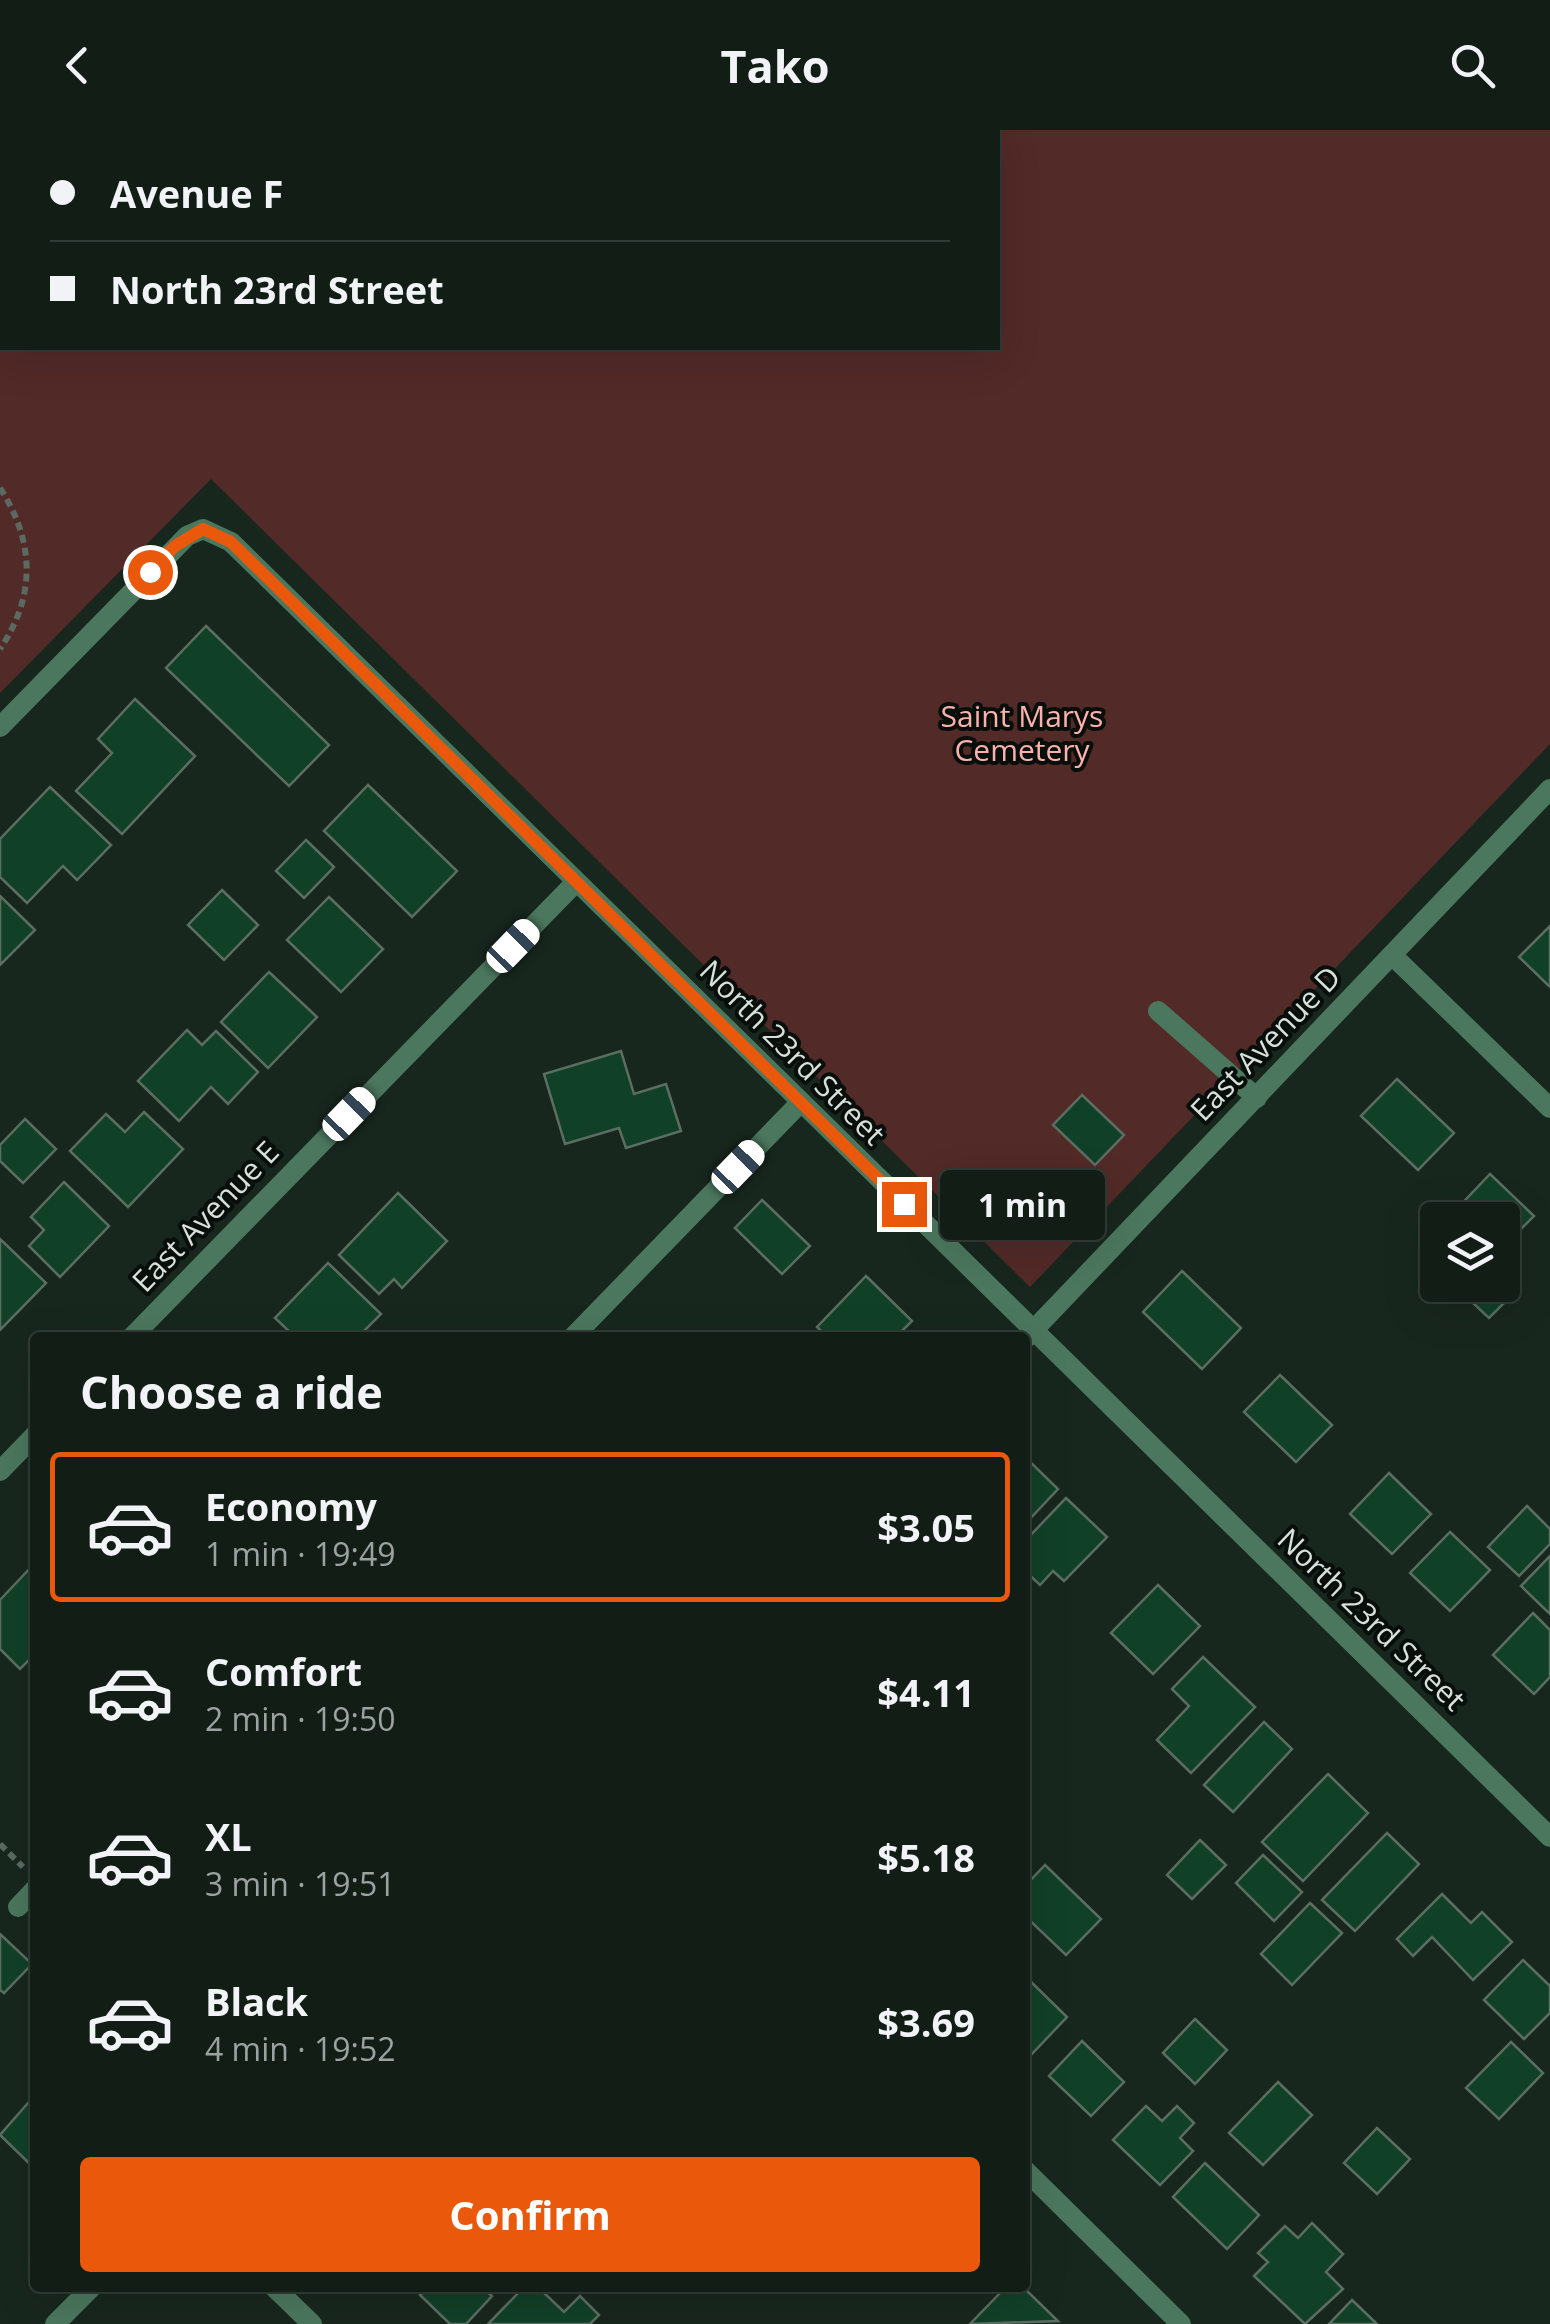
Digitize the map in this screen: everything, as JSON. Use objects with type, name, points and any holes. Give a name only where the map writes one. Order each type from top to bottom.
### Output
[{"type":"street","name":"North 23rd Street","points":[[0,727],[175,546],[203,529],[231,542],[800,1103],[1026,1332]]},
{"type":"street","name":"East Avenue D","points":[[1030,1334],[1550,789]]},
{"type":"street","name":"East Avenue E","points":[[137,1332],[576,882]]},
{"type":"street","points":[[1392,955],[1550,1108]]},
{"type":"street","points":[[1158,1012],[1257,1098]]},
{"type":"street","points":[[578,1332],[800,1103]]},
{"type":"street","name":"North 23rd Street","points":[[1030,1336],[1550,1837]]},
{"type":"street","points":[[0,1471],[30,1441]]},
{"type":"street","points":[[18,1907],[30,1894]]},
{"type":"street","points":[[1030,2175],[1182,2324]]},
{"type":"street","points":[[55,2324],[86,2292]]},
{"type":"street","points":[[279,2292],[312,2324]]},
{"type":"path","points":[[0,488],[17,521],[29,566],[22,610],[0,649]]},
{"type":"path","points":[[0,1844],[30,1873]]},
{"type":"green space","name":"Saint Marys Cemetery","points":[[1000,130],[1550,130],[1550,744],[1030,1287],[211,479],[0,693],[0,350],[1000,350]]},
{"type":"building","points":[[206,626],[329,745],[289,786],[166,668]]},
{"type":"building","points":[[135,699],[195,756],[122,834],[76,791],[112,753],[98,739]]},
{"type":"building","points":[[368,785],[457,871],[412,917],[324,831]]},
{"type":"building","points":[[50,787],[111,845],[77,880],[63,866],[27,903],[0,877],[0,839]]},
{"type":"building","points":[[306,840],[334,867],[304,898],[276,871]]},
{"type":"building","points":[[222,890],[258,925],[224,960],[188,925]]},
{"type":"building","points":[[0,896],[35,930],[0,965]]},
{"type":"building","points":[[329,897],[383,949],[341,992],[287,940]]},
{"type":"building","points":[[1550,926],[1550,987],[1519,957]]},
{"type":"building","points":[[269,972],[317,1017],[268,1068],[221,1022]]},
{"type":"building","points":[[187,1030],[202,1045],[216,1031],[258,1072],[228,1104],[211,1087],[179,1121],[138,1081]]},
{"type":"building","points":[[621,1051],[634,1094],[666,1084],[681,1131],[626,1148],[619,1128],[565,1144],[544,1074]]},
{"type":"building","points":[[1397,1079],[1454,1133],[1418,1170],[1361,1116]]},
{"type":"building","points":[[1082,1095],[1124,1135],[1095,1165],[1053,1125]]},
{"type":"building","points":[[144,1112],[183,1149],[128,1207],[70,1151],[106,1114],[125,1132]]},
{"type":"building","points":[[25,1119],[56,1149],[23,1183],[0,1161],[0,1145]]},
{"type":"building","points":[[1490,1174],[1519,1202],[1463,1202]]},
{"type":"building","points":[[64,1182],[109,1226],[60,1277],[29,1246],[44,1230],[31,1217]]},
{"type":"building","points":[[398,1193],[447,1241],[402,1288],[394,1279],[379,1294],[339,1255]]},
{"type":"building","points":[[762,1200],[810,1246],[782,1274],[735,1228]]},
{"type":"building","points":[[1520,1203],[1534,1216],[1520,1230]]},
{"type":"building","points":[[0,1239],[46,1283],[0,1330]]},
{"type":"building","points":[[328,1263],[381,1314],[363,1332],[290,1332],[275,1318]]},
{"type":"building","points":[[1182,1271],[1241,1328],[1202,1369],[1143,1312]]},
{"type":"building","points":[[866,1276],[912,1321],[901,1332],[822,1332],[817,1327]]},
{"type":"building","points":[[1472,1302],[1505,1302],[1489,1318]]},
{"type":"building","points":[[1280,1375],[1332,1425],[1296,1462],[1244,1412]]},
{"type":"building","points":[[1030,1462],[1058,1489],[1030,1519]]},
{"type":"building","points":[[1389,1473],[1431,1514],[1392,1554],[1350,1514]]},
{"type":"building","points":[[1066,1498],[1107,1537],[1064,1581],[1053,1571],[1040,1585],[1030,1576],[1030,1536]]},
{"type":"building","points":[[1527,1506],[1550,1529],[1550,1544],[1519,1576],[1488,1547]]},
{"type":"building","points":[[1450,1532],[1490,1570],[1450,1611],[1410,1573]]},
{"type":"building","points":[[1550,1556],[1550,1614],[1521,1586]]},
{"type":"building","points":[[30,1568],[30,1659],[20,1669],[0,1649],[0,1600]]},
{"type":"building","points":[[1158,1585],[1200,1626],[1153,1674],[1111,1633]]},
{"type":"building","points":[[1533,1613],[1550,1630],[1550,1677],[1534,1694],[1493,1655]]},
{"type":"building","points":[[1203,1657],[1255,1707],[1191,1773],[1157,1740],[1189,1706],[1172,1689]]},
{"type":"building","points":[[1264,1722],[1292,1749],[1233,1812],[1204,1785]]},
{"type":"building","points":[[1328,1774],[1368,1813],[1303,1881],[1262,1842]]},
{"type":"building","points":[[1387,1833],[1419,1864],[1355,1931],[1322,1900]]},
{"type":"building","points":[[1200,1840],[1226,1865],[1192,1899],[1167,1875]]},
{"type":"building","points":[[1263,1855],[1302,1892],[1274,1921],[1236,1883]]},
{"type":"building","points":[[1045,1865],[1101,1919],[1066,1955],[1030,1921],[1030,1881]]},
{"type":"building","points":[[1442,1894],[1471,1923],[1482,1912],[1512,1942],[1473,1980],[1432,1937],[1413,1956],[1397,1939]]},
{"type":"building","points":[[1310,1903],[1342,1933],[1292,1985],[1261,1954]]},
{"type":"building","points":[[0,1934],[30,1966],[4,1993],[0,1990]]},
{"type":"building","points":[[1523,1960],[1550,1986],[1550,2013],[1524,2039],[1484,2000]]},
{"type":"building","points":[[1030,1981],[1067,2017],[1030,2056]]},
{"type":"building","points":[[1195,2019],[1227,2050],[1195,2084],[1163,2053]]},
{"type":"building","points":[[1082,2041],[1124,2082],[1091,2116],[1049,2076]]},
{"type":"building","points":[[1511,2042],[1543,2073],[1499,2119],[1466,2088]]},
{"type":"building","points":[[1278,2082],[1312,2115],[1263,2165],[1229,2133]]},
{"type":"building","points":[[30,2101],[30,2164],[0,2135]]},
{"type":"building","points":[[1146,2106],[1162,2121],[1177,2106],[1194,2123],[1180,2138],[1193,2151],[1160,2185],[1113,2140]]},
{"type":"building","points":[[1377,2128],[1410,2159],[1377,2194],[1344,2163]]},
{"type":"building","points":[[1205,2163],[1259,2215],[1227,2249],[1173,2197]]},
{"type":"building","points":[[1312,2223],[1343,2254],[1326,2272],[1343,2289],[1305,2324],[1254,2276],[1268,2262],[1258,2253],[1285,2226],[1298,2238]]},
{"type":"building","points":[[488,2292],[492,2296],[466,2324],[450,2324],[420,2295]]},
{"type":"building","points":[[519,2292],[543,2292],[564,2312],[580,2296],[599,2315],[590,2324],[488,2324]]},
{"type":"building","points":[[1001,2292],[1028,2292],[1058,2321],[970,2324]]},
{"type":"building","points":[[1352,2300],[1377,2324],[1329,2324]]},
{"type":"route","points":[[150,572],[175,546],[203,529],[231,542],[904,1204]]}]
